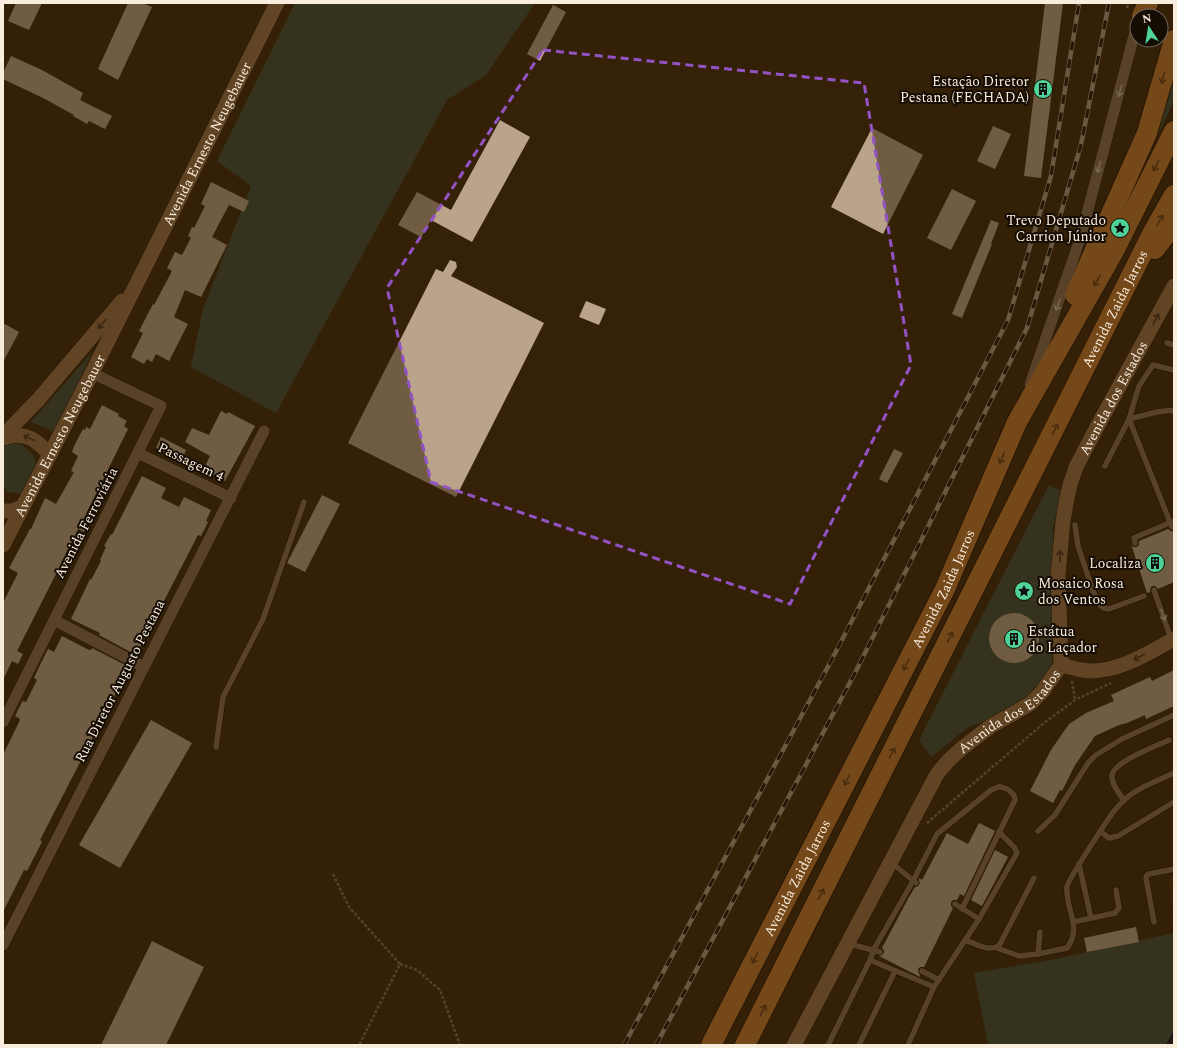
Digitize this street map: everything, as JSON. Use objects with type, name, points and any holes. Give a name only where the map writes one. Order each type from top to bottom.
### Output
[{"type":"highway","points":[[1017,422],[1099,244],[1147,133],[1174,40]]},
{"type":"highway","name":"Avenida Zaida Jarros","points":[[711,1045],[945,589],[1017,422],[1114,251],[1174,131]]},
{"type":"highway","name":"Avenida Zaida Jarros","points":[[745,1045],[1153,232],[1174,195]]},
{"type":"highway","points":[[1123,292],[1174,224]]},
{"type":"street","name":"Avenida Ernesto Neugebauer","points":[[3,545],[92,373],[276,3]]},
{"type":"street","points":[[1017,422],[1081,236],[1131,48]]},
{"type":"street","name":"Avenida Ernesto Neugebauer","points":[[3,437],[38,400],[136,283]]},
{"type":"street","name":"Avenida dos Estados","points":[[794,1045],[937,774],[961,749],[991,726],[1030,704],[1042,692],[1061,665],[1058,576],[1062,522],[1070,485],[1076,467],[1096,427],[1174,286]]},
{"type":"street","name":"Avenida Ferroviária","points":[[3,722],[161,406],[92,373]]},
{"type":"street","name":"Rua Diretor Augusto Pestana","points":[[3,943],[264,431]]},
{"type":"street","points":[[3,437],[23,435],[35,441],[50,455]]},
{"type":"street","name":"Passagem 4","points":[[138,453],[231,498]]},
{"type":"street","points":[[3,511],[12,511],[22,508]]},
{"type":"street","points":[[54,620],[144,666]]},
{"type":"street","points":[[1061,665],[1090,671],[1107,669],[1122,665],[1173,640]]},
{"type":"lane","points":[[1167,343],[1174,345]]},
{"type":"lane","points":[[1105,466],[1128,419],[1139,386],[1154,365],[1174,370]]},
{"type":"lane","points":[[1128,419],[1157,412],[1174,411]]},
{"type":"lane","points":[[1128,419],[1172,523],[1135,541]]},
{"type":"lane","points":[[216,747],[223,696],[263,619],[304,502]]},
{"type":"lane","points":[[1075,525],[1078,546],[1098,604],[1102,608],[1109,609],[1144,596]]},
{"type":"lane","points":[[1154,590],[1173,640]]},
{"type":"lane","points":[[1038,831],[1054,815],[1078,778],[1096,755],[1122,739],[1174,715]]},
{"type":"lane","points":[[1124,801],[1112,780],[1112,774],[1115,769],[1129,758],[1169,740]]},
{"type":"lane","points":[[965,940],[991,949],[997,948],[1019,956],[1067,948],[1072,941],[1075,928],[1067,886],[1079,864],[1114,810],[1132,793],[1174,773]]},
{"type":"lane","points":[[828,1045],[874,949],[915,882],[937,834],[991,790],[996,787],[1001,787],[1014,794],[1015,800],[962,909]]},
{"type":"lane","points":[[1101,832],[1109,838],[1118,836],[1174,802]]},
{"type":"lane","points":[[908,1045],[934,987],[979,918],[1016,853],[1014,846],[999,832]]},
{"type":"lane","points":[[891,862],[915,882]]},
{"type":"lane","points":[[1079,864],[1091,918]]},
{"type":"lane","points":[[1154,922],[1146,878],[1147,875],[1174,869]]},
{"type":"lane","points":[[997,948],[1034,878]]},
{"type":"lane","points":[[1073,922],[1115,913],[1119,908],[1116,890]]},
{"type":"lane","points":[[955,904],[979,918]]},
{"type":"lane","points":[[1038,954],[1040,932]]},
{"type":"lane","points":[[847,943],[874,949],[880,952]]},
{"type":"lane","points":[[870,960],[934,987]]},
{"type":"lane","points":[[859,1045],[895,971]]},
{"type":"lane","points":[[922,971],[939,980]]},
{"type":"path","points":[[926,824],[1044,723],[1069,704],[1115,682]]},
{"type":"path","points":[[333,874],[349,907],[400,964],[417,970],[440,990],[460,1045]]},
{"type":"path","points":[[359,1045],[400,964]]},
{"type":"highlighted area","points":[[543,50],[864,83],[911,365],[790,604],[431,482],[387,288]]},
{"type":"shaded area","points":[[1174,875],[1174,923],[1168,876]]},
{"type":"green space","points":[[295,3],[535,3],[486,75],[447,100],[276,413],[191,367],[203,309],[251,186],[217,161]]},
{"type":"green space","points":[[1174,67],[1174,101],[1145,162]]},
{"type":"green space","points":[[93,351],[55,432],[31,422]]},
{"type":"green space","points":[[19,442],[34,456],[37,469],[23,494],[7,492],[3,486],[3,446]]},
{"type":"green space","points":[[1049,485],[1063,492],[1053,527],[1052,671],[1018,707],[967,728],[931,757],[919,740]]},
{"type":"green space","points":[[1174,933],[1174,1028],[1165,1045],[988,1045],[974,973],[1056,959]]},
{"type":"water","points":[[1174,1028],[1174,1045],[1165,1045]]},
{"type":"building","points":[[16,3],[42,3],[29,30],[8,21]]},
{"type":"building","points":[[128,3],[142,3],[152,7],[118,80],[98,69]]},
{"type":"building","name":"Estação Diretor Pestana (FECHADA)","points":[[1045,3],[1063,3],[1041,178],[1024,176]]},
{"type":"building","points":[[553,5],[566,12],[540,61],[527,54]]},
{"type":"building","points":[[11,56],[42,70],[83,93],[80,100],[112,116],[105,129],[89,121],[87,124],[45,99],[3,79],[3,73]]},
{"type":"building","points":[[500,120],[530,137],[472,242],[431,220],[421,237],[398,225],[417,192],[451,210]]},
{"type":"building","points":[[993,126],[1011,134],[995,169],[977,161]]},
{"type":"building","points":[[872,128],[923,155],[883,234],[831,207]]},
{"type":"building","points":[[211,182],[249,201],[244,212],[229,205],[212,237],[227,245],[201,297],[185,290],[174,317],[188,324],[169,361],[156,354],[152,362],[147,359],[144,364],[131,357],[143,333],[139,331],[172,271],[167,268],[175,252],[182,255],[191,238],[188,236],[192,227],[194,228],[205,206],[201,204]]},
{"type":"building","points":[[952,189],[976,201],[951,250],[927,238]]},
{"type":"building","points":[[991,220],[999,223],[962,318],[952,314]]},
{"type":"building","points":[[450,260],[456,262],[457,267],[451,276],[544,323],[456,497],[348,443],[436,269],[443,272]]},
{"type":"building","points":[[586,301],[606,309],[599,325],[579,317]]},
{"type":"building","points":[[3,323],[19,332],[3,362]]},
{"type":"building","points":[[102,405],[119,414],[118,416],[127,421],[124,426],[128,429],[83,520],[89,523],[84,532],[78,529],[57,574],[17,651],[23,654],[18,664],[12,661],[3,680],[3,603],[18,573],[9,568],[31,529],[45,498],[56,504],[74,472],[71,471],[78,456],[72,452],[75,444],[83,429],[85,430],[86,427],[90,429]]},
{"type":"building","points":[[221,411],[227,414],[228,412],[255,426],[225,481],[203,470],[210,456],[185,442],[192,428],[209,435]]},
{"type":"building","points":[[161,437],[186,450],[182,460],[156,448]]},
{"type":"building","points":[[894,449],[903,453],[887,483],[879,479]]},
{"type":"building","points":[[142,476],[166,488],[161,498],[179,507],[184,497],[211,510],[206,521],[208,522],[201,536],[198,535],[136,655],[99,635],[100,633],[71,619],[90,579],[91,580],[101,561],[100,560],[106,547],[104,546],[111,534],[112,535]]},
{"type":"building","points":[[322,495],[340,504],[305,572],[287,563]]},
{"type":"building","name":"Localiza","points":[[1168,529],[1174,531],[1174,582],[1158,589],[1155,586],[1152,586],[1150,592],[1147,593],[1131,544],[1133,547],[1136,547],[1139,545],[1139,541]]},
{"type":"building","name":"Estátua do Laçador","points":[[1014,613],[1023,615],[1032,620],[1037,629],[1039,638],[1037,647],[1032,656],[1023,661],[1014,663],[1005,661],[996,656],[991,647],[989,638],[991,629],[996,620],[1005,615]]},
{"type":"building","points":[[62,636],[89,650],[92,648],[129,667],[40,840],[42,842],[27,871],[24,870],[3,912],[3,755],[20,719],[15,716],[22,702],[26,702],[37,680],[34,678],[40,665],[48,649],[54,652]]},
{"type":"building","points":[[1174,670],[1174,706],[1146,719],[1145,715],[1095,736],[1075,765],[1062,791],[1060,790],[1053,803],[1030,791],[1051,750],[1069,724],[1086,713],[1114,701],[1111,695],[1150,677],[1152,681]]},
{"type":"building","points":[[151,720],[192,743],[120,868],[79,845]]},
{"type":"building","points":[[979,823],[995,831],[964,896],[960,894],[957,900],[953,900],[951,902],[951,906],[953,908],[924,967],[920,967],[918,969],[920,977],[879,956],[884,953],[882,948],[909,897],[915,887],[919,885],[919,878],[922,880],[947,833],[968,844]]},
{"type":"building","points":[[995,850],[1008,857],[982,906],[971,900]]},
{"type":"building","points":[[1136,927],[1139,942],[1087,952],[1084,938]]},
{"type":"building","points":[[152,941],[204,967],[166,1045],[101,1045]]},
{"type":"railway","points":[[624,1045],[831,661],[1008,320],[1051,176],[1079,3]]},
{"type":"railway","points":[[656,1045],[855,673],[1027,328],[1081,145],[1109,3]]},
{"type":"place","name":"Estação Diretor Pestana (FECHADA)","points":[[1043,89]]},
{"type":"place","name":"Trevo Deputado Carrion Júnior","points":[[1120,228]]},
{"type":"place","name":"Localiza","points":[[1155,563]]},
{"type":"place","name":"Mosaico Rosa dos Ventos","points":[[1024,591]]},
{"type":"place","name":"Estátua do Laçador","points":[[1014,639]]}]
